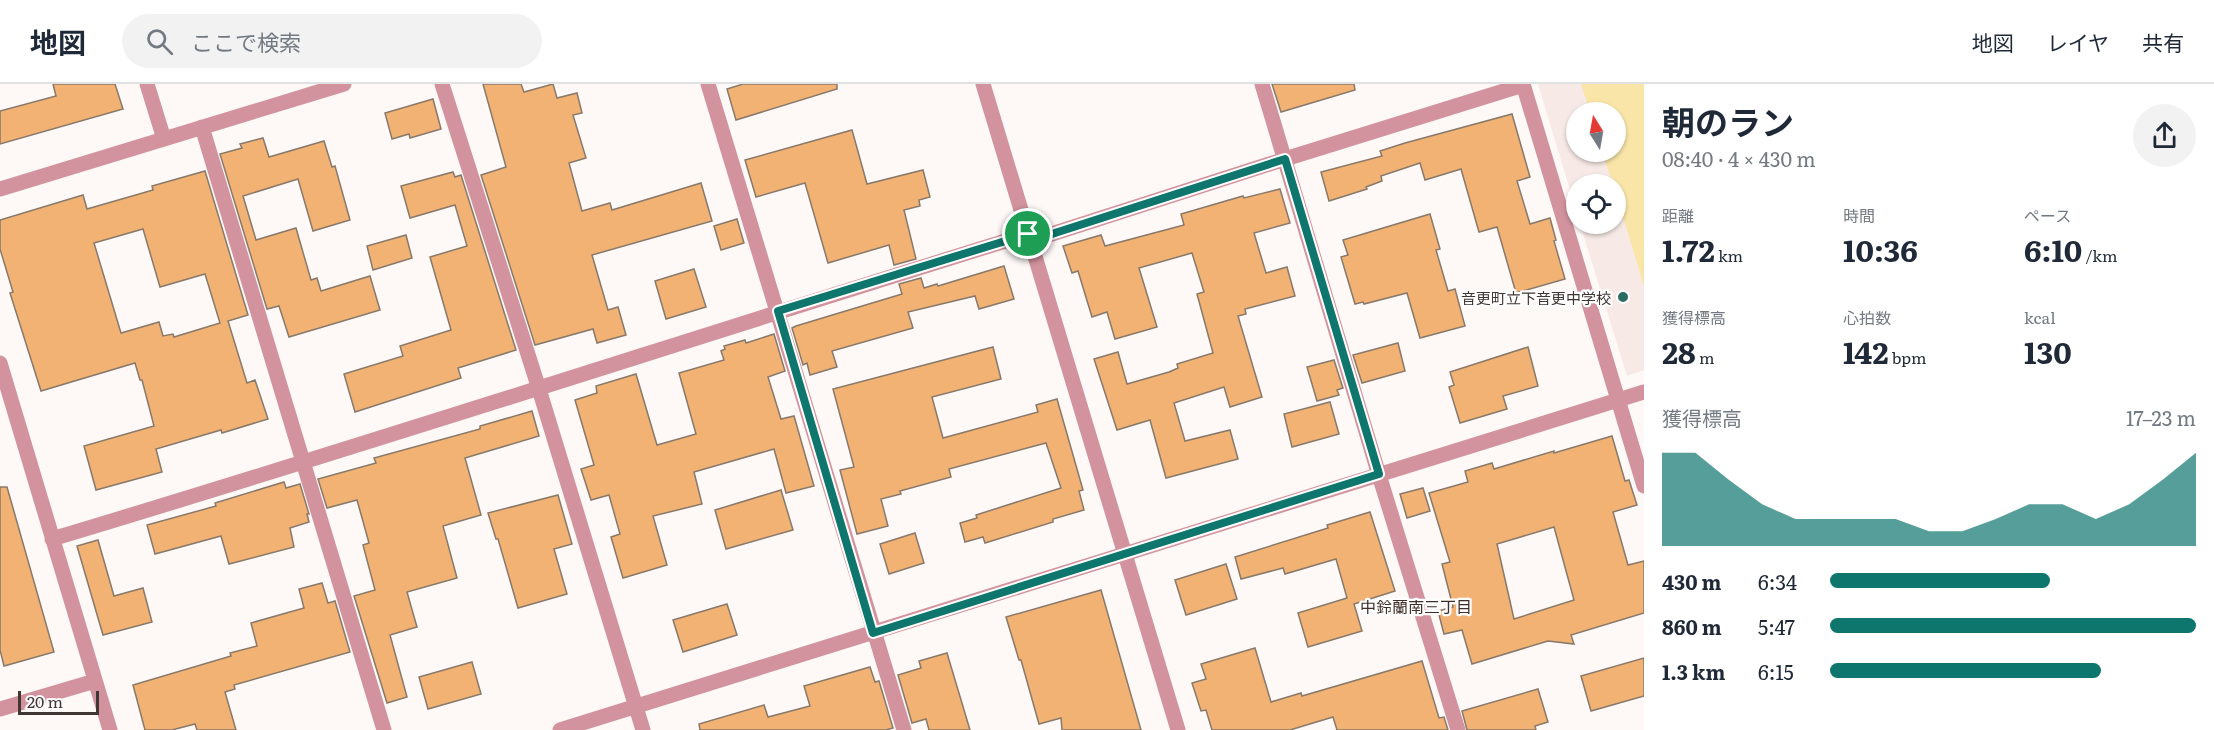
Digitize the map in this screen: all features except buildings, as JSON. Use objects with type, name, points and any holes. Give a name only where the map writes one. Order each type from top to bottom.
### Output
[{"type":"street","points":[[147,84],[164,139]]},
{"type":"street","points":[[0,189],[344,84]]},
{"type":"street","points":[[442,84],[539,389],[643,730]]},
{"type":"street","points":[[708,84],[904,730]]},
{"type":"street","points":[[983,84],[1178,730]]},
{"type":"street","points":[[1262,84],[1458,730]]},
{"type":"street","points":[[52,538],[302,464],[778,311],[1029,238],[1523,85],[1644,486]]},
{"type":"street","points":[[202,127],[384,730]]},
{"type":"street","points":[[0,363],[110,730]]},
{"type":"street","points":[[560,730],[1644,392]]},
{"type":"street","points":[[0,709],[95,681]]},
{"type":"shaded area","name":"音更町立下音更中学校","points":[[1538,84],[1644,84],[1644,370],[1627,376],[1583,234],[1626,234],[1626,174],[1566,174],[1566,177]]},
{"type":"shaded area","points":[[1581,84],[1644,84],[1644,286],[1626,227],[1626,174],[1610,174],[1605,162],[1626,162],[1626,102],[1587,102]]},
{"type":"place","name":"音更町立下音更中学校","points":[[1623,297]]},
{"type":"district","name":"中鈴蘭南三丁目","points":[[1416,606]]},
{"type":"route","points":[[1285,159],[1379,474],[873,633],[778,311],[1028,234],[1030,241],[1285,159]]}]
